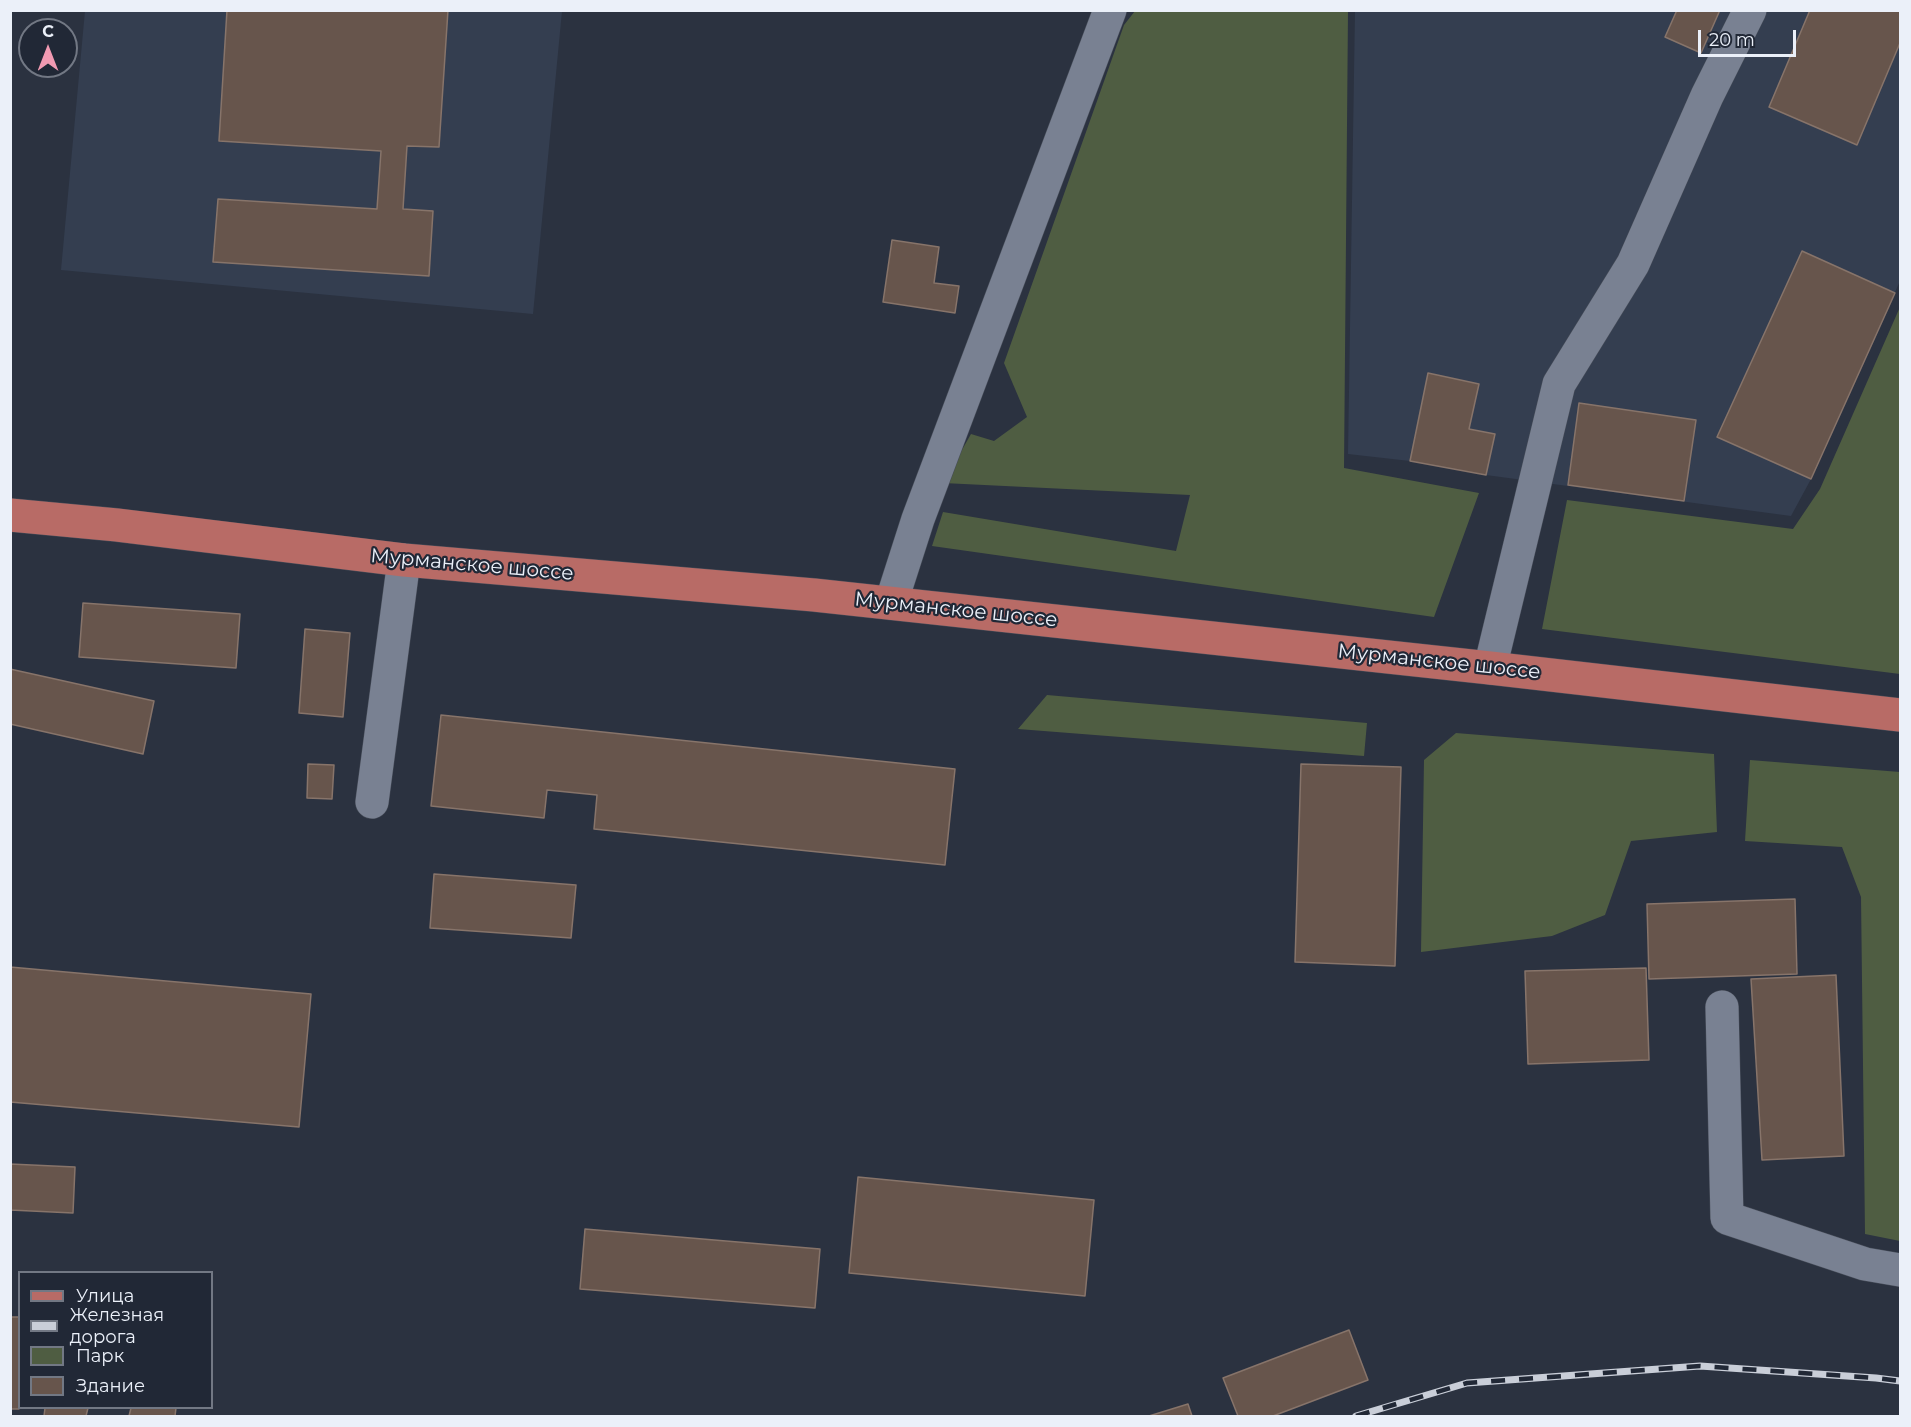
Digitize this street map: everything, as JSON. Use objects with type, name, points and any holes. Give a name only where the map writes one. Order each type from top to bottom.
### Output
[{"type":"main road","name":"Мурманское шоссе","points":[[10,515],[117,525],[404,560],[891,603],[1900,715]]},
{"type":"lane","points":[[891,603],[918,519],[1110,10]]},
{"type":"lane","points":[[1490,668],[1559,384],[1633,264],[1707,96],[1750,10]]},
{"type":"lane","points":[[372,802],[404,560]]},
{"type":"lane","points":[[1722,1007],[1727,1218],[1865,1264],[1900,1270]]},
{"type":"shaded area","points":[[85,11],[562,11],[533,314],[61,270]]},
{"type":"shaded area","points":[[1355,11],[1900,11],[1900,281],[1811,479],[1791,516],[1348,454]]},
{"type":"green space","points":[[1135,11],[1348,11],[1344,468],[1479,493],[1434,617],[932,546],[943,512],[1176,551],[1190,495],[943,483],[971,434],[994,441],[1027,417],[1004,363],[1124,25]]},
{"type":"green space","points":[[1900,307],[1900,674],[1542,629],[1567,500],[1793,529],[1820,489]]},
{"type":"green space","points":[[1047,695],[1367,723],[1364,756],[1018,729]]},
{"type":"green space","points":[[1456,733],[1714,754],[1717,832],[1631,841],[1605,915],[1552,936],[1421,952],[1424,760]]},
{"type":"green space","points":[[1750,760],[1900,772],[1900,1241],[1865,1234],[1861,897],[1842,847],[1745,841]]},
{"type":"building","points":[[227,10],[448,10],[439,147],[407,146],[403,209],[433,211],[429,276],[213,262],[218,199],[377,209],[381,151],[219,141]]},
{"type":"building","points":[[1677,10],[1720,10],[1701,53],[1665,37]]},
{"type":"building","points":[[1810,10],[1900,10],[1900,43],[1857,145],[1769,107]]},
{"type":"building","points":[[892,240],[939,247],[934,283],[959,286],[955,313],[883,302]]},
{"type":"building","points":[[1802,251],[1895,293],[1811,479],[1717,437]]},
{"type":"building","points":[[1428,373],[1479,384],[1469,429],[1495,434],[1486,475],[1410,461]]},
{"type":"building","points":[[1579,403],[1696,420],[1684,501],[1568,485]]},
{"type":"building","points":[[83,603],[240,614],[236,668],[79,657]]},
{"type":"building","points":[[305,629],[350,633],[343,717],[299,713]]},
{"type":"building","points":[[10,669],[154,701],[143,754],[10,724]]},
{"type":"building","points":[[441,715],[955,769],[945,865],[594,829],[597,795],[547,790],[544,818],[431,806]]},
{"type":"building","points":[[308,764],[334,765],[332,799],[307,798]]},
{"type":"building","points":[[1301,764],[1401,767],[1395,966],[1295,962]]},
{"type":"building","points":[[434,874],[576,885],[571,938],[430,928]]},
{"type":"building","points":[[1795,899],[1797,974],[1649,979],[1647,904]]},
{"type":"building","points":[[10,967],[311,994],[299,1127],[10,1102]]},
{"type":"building","points":[[1646,968],[1649,1060],[1528,1064],[1525,971]]},
{"type":"building","points":[[1836,975],[1844,1156],[1762,1160],[1751,979]]},
{"type":"building","points":[[10,1164],[75,1167],[73,1213],[10,1210]]},
{"type":"building","points":[[858,1177],[1094,1200],[1085,1296],[849,1273]]},
{"type":"building","points":[[585,1229],[820,1249],[815,1308],[580,1289]]},
{"type":"building","points":[[10,1317],[18,1317],[18,1409],[10,1409]]},
{"type":"building","points":[[1349,1330],[1368,1380],[1273,1416],[1238,1416],[1223,1378]]},
{"type":"building","points":[[1188,1404],[1192,1416],[1149,1416]]},
{"type":"building","points":[[45,1409],[88,1409],[86,1416],[44,1416]]},
{"type":"building","points":[[131,1409],[176,1409],[175,1416],[129,1416]]},
{"type":"railway","points":[[1356,1416],[1467,1383],[1700,1366],[1900,1381]]}]
